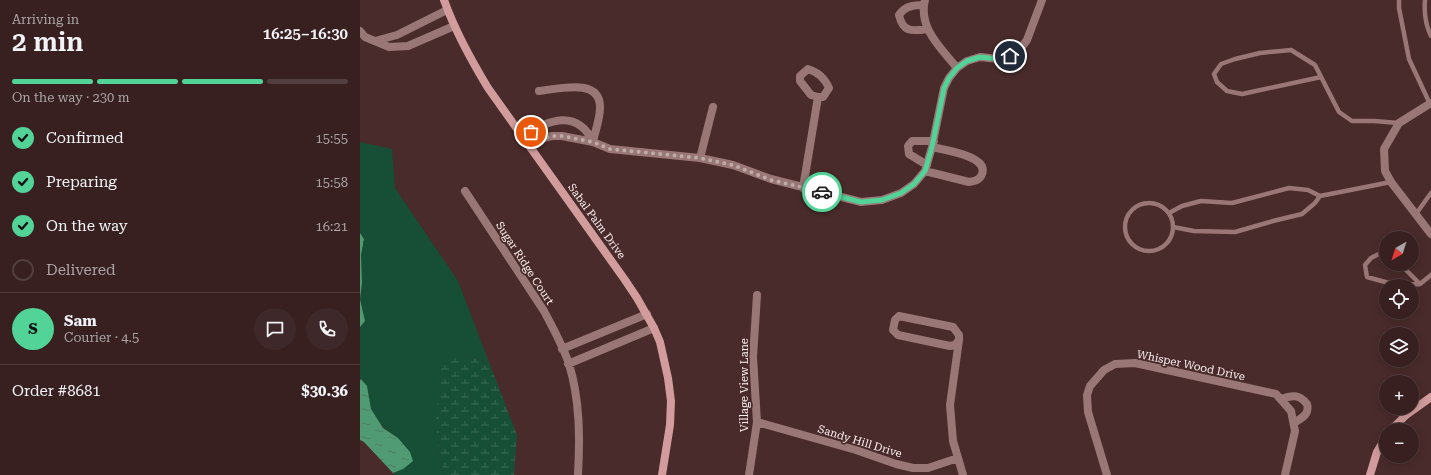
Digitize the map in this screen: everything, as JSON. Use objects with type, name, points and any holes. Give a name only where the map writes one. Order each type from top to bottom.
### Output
[{"type":"street","name":"Sabal Palm Drive","points":[[444,0],[454,26],[470,58],[488,88],[625,280],[647,314],[654,328],[660,342],[668,378],[671,401],[670,425],[662,475]]},
{"type":"street","points":[[531,148],[544,138],[562,136],[593,142],[610,149],[700,158],[733,165],[771,180],[861,202],[882,200],[901,193],[914,184],[926,168],[933,144],[944,88],[949,78],[957,68],[967,61],[980,57],[998,59],[1010,56],[1021,48],[1027,40],[1042,0]]},
{"type":"street","points":[[928,29],[910,30],[904,28],[899,15],[902,11],[925,2],[924,19],[928,29],[957,68]]},
{"type":"street","points":[[375,41],[397,34],[447,10]]},
{"type":"street","points":[[362,36],[389,47],[408,46],[454,26]]},
{"type":"street","points":[[538,91],[583,87],[593,91],[598,97],[600,108],[593,142]]},
{"type":"street","points":[[803,188],[818,97]]},
{"type":"street","points":[[1430,103],[1399,123],[1384,149],[1385,171],[1391,182],[1431,234]]},
{"type":"street","points":[[700,158],[713,107]]},
{"type":"street","points":[[523,136],[543,124],[557,120],[573,121],[589,133],[593,142]]},
{"type":"street","points":[[912,141],[933,144],[974,158],[981,164],[983,170],[981,176],[977,180],[969,182],[926,168],[908,154],[908,146],[912,141]]},
{"type":"street","name":"Sugar Ridge Court","points":[[464,191],[544,311],[554,329],[568,364],[576,397],[579,431],[578,475]]},
{"type":"street","name":"Village View Lane","points":[[749,475],[757,422],[753,357],[757,295]]},
{"type":"street","points":[[562,349],[647,314]]},
{"type":"street","points":[[959,340],[955,345],[950,346],[898,335],[893,330],[894,324],[900,316],[953,327],[959,335],[959,340],[950,405],[951,426],[963,475]]},
{"type":"street","points":[[568,364],[654,328]]},
{"type":"street","name":"Whisper Wood Drive","points":[[1107,475],[1088,412],[1087,394],[1090,386],[1104,370],[1115,364],[1135,363],[1276,394],[1281,399]]},
{"type":"street","points":[[1285,475],[1295,431],[1291,411],[1281,399],[1290,396],[1301,397],[1307,404],[1307,413],[1305,416],[1294,423]]},
{"type":"street","points":[[1398,423],[1406,415],[1431,397]]},
{"type":"street","name":"Sandy Hill Drive","points":[[757,422],[913,468],[928,468],[958,458]]},
{"type":"street","points":[[1370,475],[1379,449]]},
{"type":"lane","points":[[1399,0],[1399,8],[1409,59],[1430,103]]},
{"type":"lane","points":[[1425,0],[1429,32],[1431,36]]},
{"type":"lane","points":[[1321,77],[1242,94],[1227,91],[1216,82],[1214,74],[1221,64],[1235,59],[1260,53],[1290,50],[1304,57],[1315,65],[1339,112],[1352,121],[1399,123]]},
{"type":"lane","points":[[1169,213],[1182,206],[1201,201],[1232,203],[1289,188],[1308,190],[1320,196],[1391,182]]},
{"type":"lane","points":[[1416,214],[1431,193]]},
{"type":"lane","points":[[1173,227],[1194,231],[1235,232],[1302,214],[1315,203],[1320,196]]},
{"type":"lane","points":[[1149,202],[1157,203],[1164,207],[1169,213],[1173,227],[1172,236],[1167,243],[1152,251],[1144,251],[1130,242],[1125,234],[1124,226],[1125,219],[1134,207],[1141,203],[1149,202]]},
{"type":"lane","points":[[1379,254],[1371,258],[1365,265],[1367,277],[1396,285],[1420,284],[1431,275]]},
{"type":"lane","points":[[1407,271],[1420,284]]},
{"type":"green space","points":[[360,142],[392,149],[395,188],[458,281],[489,362],[467,357],[441,368],[437,439],[444,475],[395,475],[393,473],[403,469],[398,438],[378,422],[371,408],[366,387],[361,379],[360,380],[360,327],[365,321],[360,299],[362,283],[361,255],[364,239],[360,233]]},
{"type":"green space","points":[[450,356],[467,357],[489,362],[517,435],[514,475],[444,475],[437,439],[436,416],[441,368]]},
{"type":"water","points":[[360,233],[364,239],[361,255],[362,283],[360,299]]},
{"type":"water","points":[[360,299],[365,321],[360,327]]},
{"type":"water","points":[[361,379],[367,386],[371,409],[383,428],[398,438],[410,452],[413,461],[403,469],[393,473],[364,442],[360,440]]},
{"type":"way so far","points":[[531,132],[523,136],[531,148],[544,138],[562,136],[593,142],[610,149],[700,158],[733,165],[771,180],[822,192]]},
{"type":"route","points":[[822,192],[861,202],[882,200],[901,193],[914,184],[925,171],[932,147],[944,88],[949,78],[957,68],[967,61],[980,57],[998,59],[1010,56]]}]
